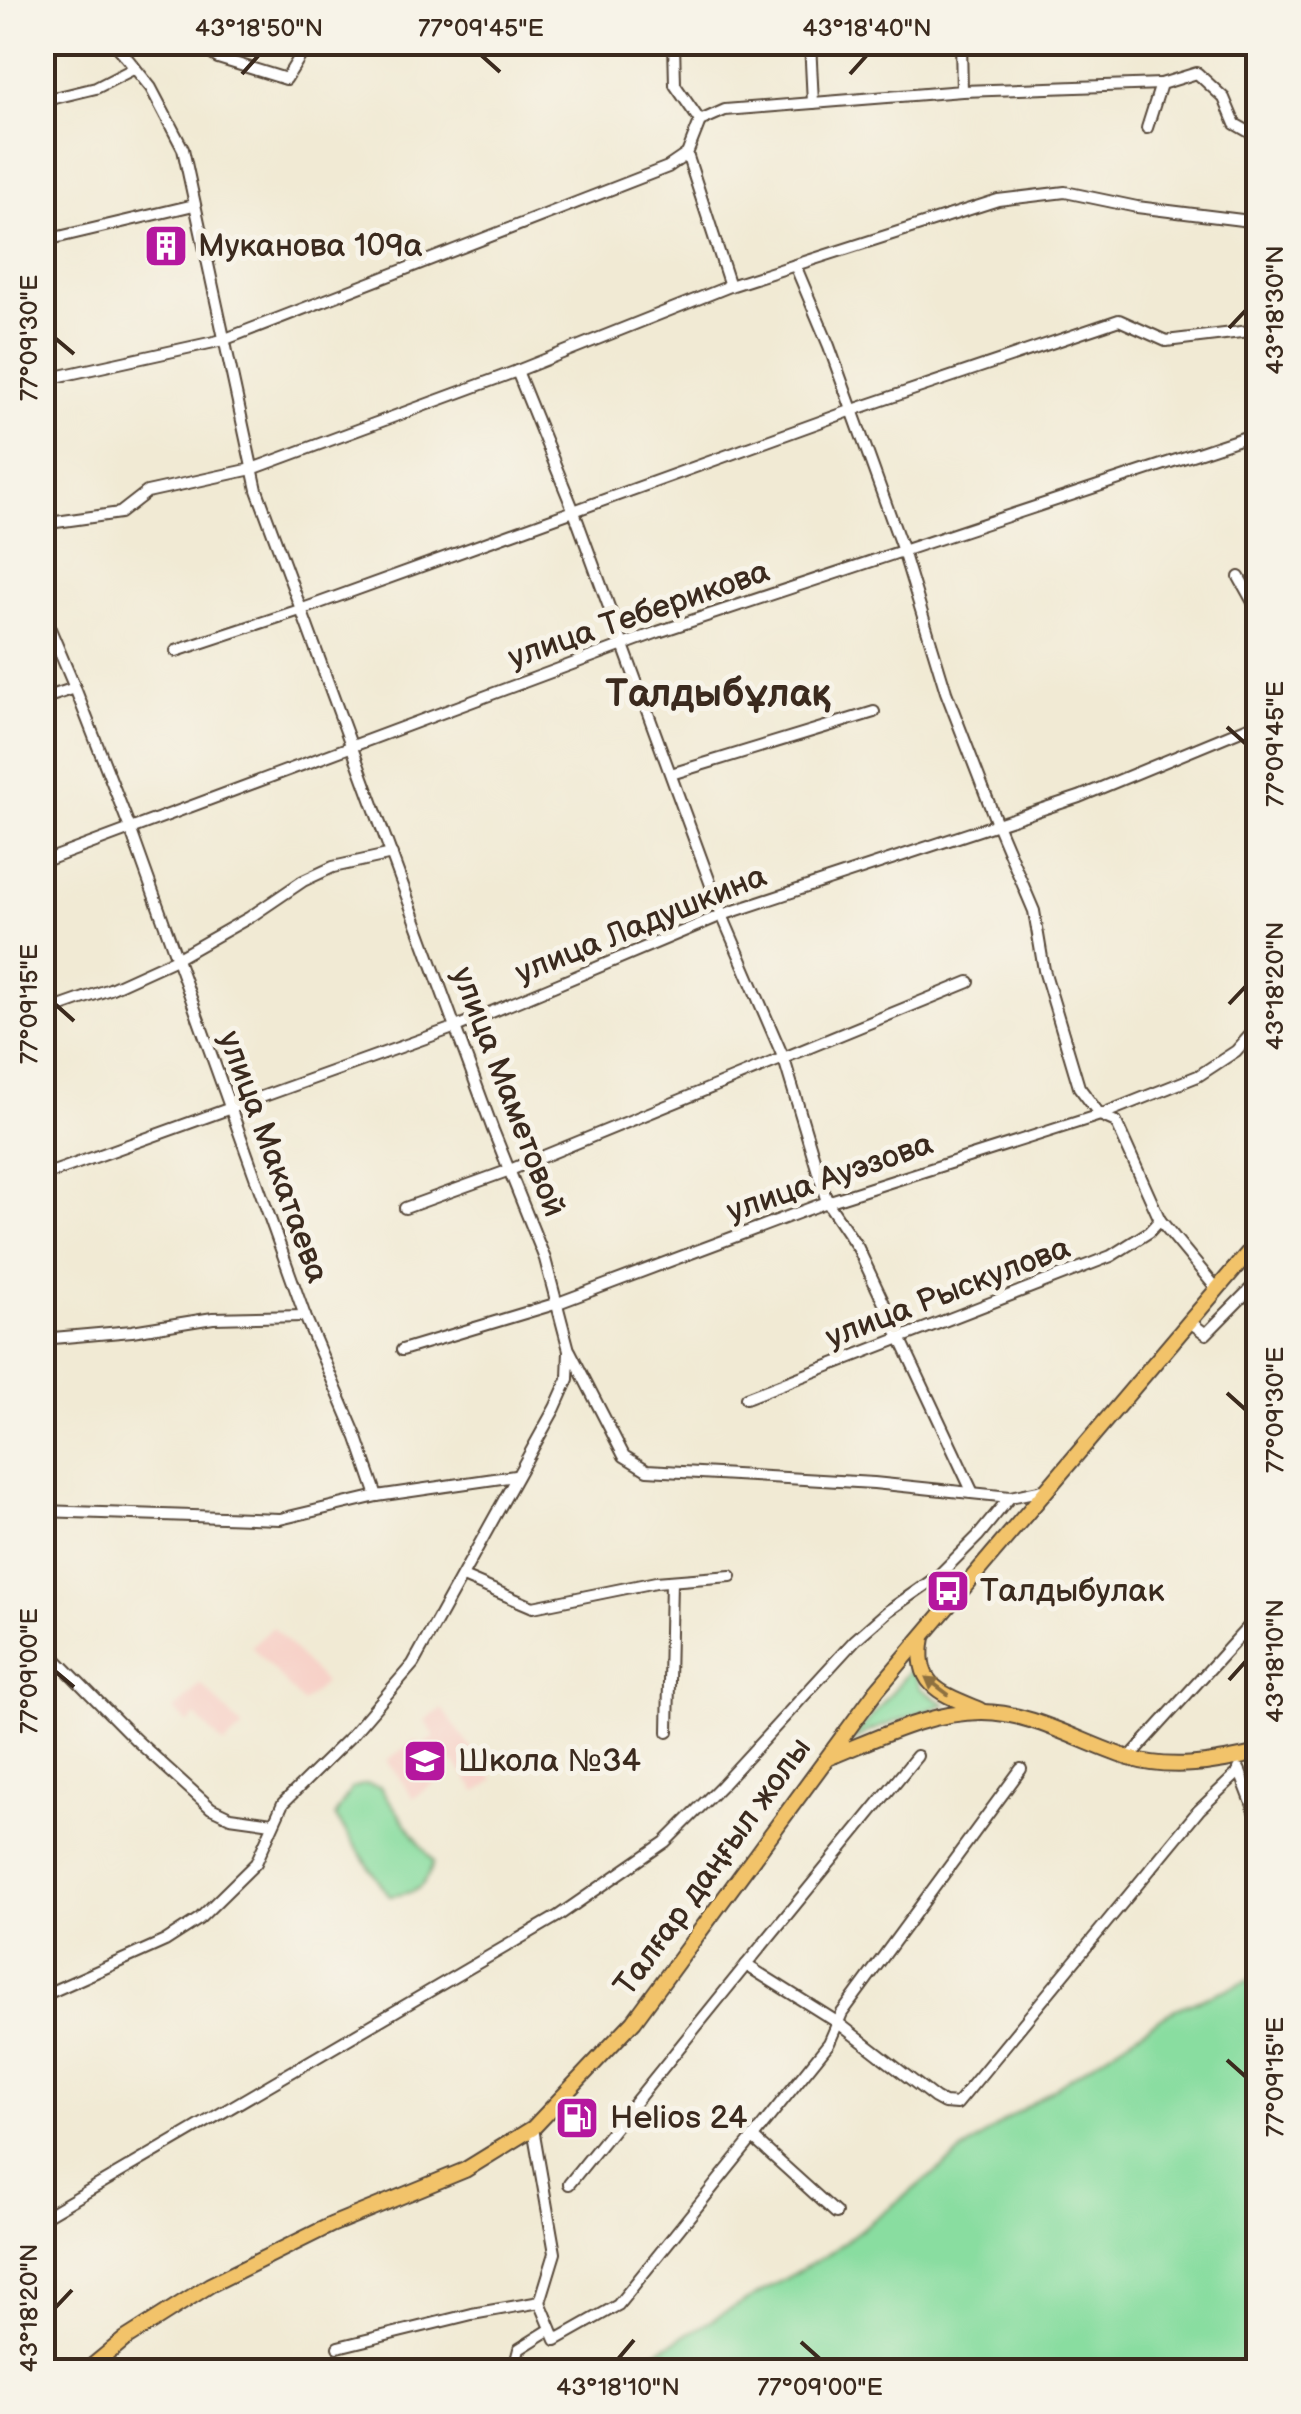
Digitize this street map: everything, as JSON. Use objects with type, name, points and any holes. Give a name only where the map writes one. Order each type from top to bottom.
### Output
[{"type":"main road","name":"Талғар даңғыл жолы","points":[[85,2372],[125,2339],[210,2285],[331,2225],[466,2170],[533,2128],[634,2021],[877,1690],[1258,1241]]},
{"type":"main road","points":[[923,1636],[919,1658],[922,1674],[939,1690],[987,1712],[1047,1727],[1129,1758],[1178,1765],[1237,1765],[1258,1753]]},
{"type":"main road","points":[[827,1758],[918,1721],[951,1713],[987,1712]]},
{"type":"street","name":"улица Маметовой","points":[[42,1996],[166,1941],[198,1919],[256,1863],[283,1803],[351,1736],[413,1664],[568,1378],[569,1350],[545,1258],[300,610],[252,468],[183,149],[151,88],[114,42]]},
{"type":"street","points":[[123,54],[136,42]]},
{"type":"street","points":[[192,42],[218,58],[286,79],[309,42]]},
{"type":"street","points":[[674,42],[676,85],[700,121]]},
{"type":"street","points":[[810,42],[813,103]]},
{"type":"street","points":[[962,42],[962,91]]},
{"type":"street","points":[[42,101],[96,88],[135,68]]},
{"type":"street","points":[[42,380],[223,340],[668,166],[687,154],[700,121],[725,110],[962,91],[1161,84],[1197,73],[1224,98],[1234,124],[1258,138]]},
{"type":"street","points":[[1148,128],[1161,84]]},
{"type":"street","points":[[687,154],[730,286]]},
{"type":"street","points":[[42,529],[56,522],[120,513],[147,492],[252,468],[517,371],[730,286],[998,200],[1065,192],[1258,222]]},
{"type":"street","points":[[42,241],[194,205]]},
{"type":"street","points":[[795,266],[829,346],[904,551],[946,692],[1034,911],[1044,970],[1079,1087],[1100,1115],[1116,1122],[1160,1220],[1217,1289]]},
{"type":"street","points":[[176,651],[850,411],[1120,320],[1166,341],[1258,330]]},
{"type":"street","points":[[517,371],[573,509],[722,915],[784,1059],[827,1202],[858,1248],[974,1493]]},
{"type":"street","name":"улица Теберикова","points":[[42,862],[624,645],[1258,433]]},
{"type":"street","points":[[1239,578],[1258,611]]},
{"type":"street","name":"улица Макатаева","points":[[42,610],[131,831],[304,1316],[357,1438],[377,1496]]},
{"type":"street","points":[[42,699],[75,688]]},
{"type":"street","points":[[671,774],[874,712]]},
{"type":"street","name":"улица Ладушкина","points":[[42,1176],[456,1027],[722,915],[1079,797],[1258,723]]},
{"type":"street","points":[[42,1013],[110,989],[176,959],[333,867],[392,854]]},
{"type":"street","points":[[405,1208],[510,1170],[970,982]]},
{"type":"street","name":"улица Ауэзова","points":[[402,1350],[558,1303],[827,1202],[1100,1115],[1198,1076],[1236,1051],[1258,1026]]},
{"type":"street","name":"улица Рыскулова","points":[[746,1398],[1112,1256],[1160,1220]]},
{"type":"street","points":[[1190,1322],[1206,1334],[1258,1281]]},
{"type":"street","points":[[42,1339],[132,1332],[213,1318],[304,1316]]},
{"type":"street","points":[[569,1350],[624,1456],[647,1470],[874,1483],[1010,1497],[1048,1488]]},
{"type":"street","points":[[42,1511],[280,1519],[377,1496],[516,1476]]},
{"type":"street","points":[[42,2218],[558,1916],[665,1842],[846,1650],[888,1611],[938,1576],[1010,1497]]},
{"type":"street","points":[[463,1577],[534,1607],[671,1581],[730,1576]]},
{"type":"street","points":[[668,1732],[671,1581]]},
{"type":"street","points":[[1129,1758],[1258,1616]]},
{"type":"street","points":[[42,1645],[135,1739],[211,1808],[230,1817],[272,1822]]},
{"type":"street","points":[[569,2184],[918,1756]]},
{"type":"street","points":[[746,1965],[837,2022],[934,2098],[957,2104],[1237,1765],[1258,1819]]},
{"type":"street","points":[[533,2128],[555,2253],[540,2302],[556,2340],[618,2305],[829,2044],[837,2022],[1022,1769]]},
{"type":"street","points":[[753,2138],[836,2212]]},
{"type":"street","points":[[338,2347],[472,2314],[540,2302]]},
{"type":"street","points":[[513,2372],[519,2349],[551,2330]]},
{"type":"shaded area","points":[[273,1627],[324,1683],[303,1703],[251,1646]]},
{"type":"shaded area","points":[[201,1684],[243,1728],[224,1745],[196,1716],[188,1724],[174,1710]]},
{"type":"shaded area","points":[[442,1709],[494,1780],[477,1792],[454,1762],[439,1772],[443,1778],[413,1798],[387,1760],[416,1740],[421,1747],[435,1737],[425,1720]]},
{"type":"green space","points":[[912,1668],[920,1688],[945,1704],[870,1731],[849,1744]]},
{"type":"green space","points":[[366,1784],[380,1787],[433,1862],[423,1884],[406,1894],[389,1896],[335,1816],[352,1788]]},
{"type":"green space","points":[[1258,1977],[1258,2371],[622,2371],[827,2255],[997,2126],[1175,2009]]},
{"type":"place","name":"Муканова 109а","points":[[166,246]]},
{"type":"place","name":"Талдыбулак","points":[[948,1591]]},
{"type":"place","name":"Школа №34","points":[[425,1761]]},
{"type":"place","name":"Helios 24","points":[[577,2118]]},
{"type":"district","name":"Талдыбұлақ","points":[[718,694]]}]
